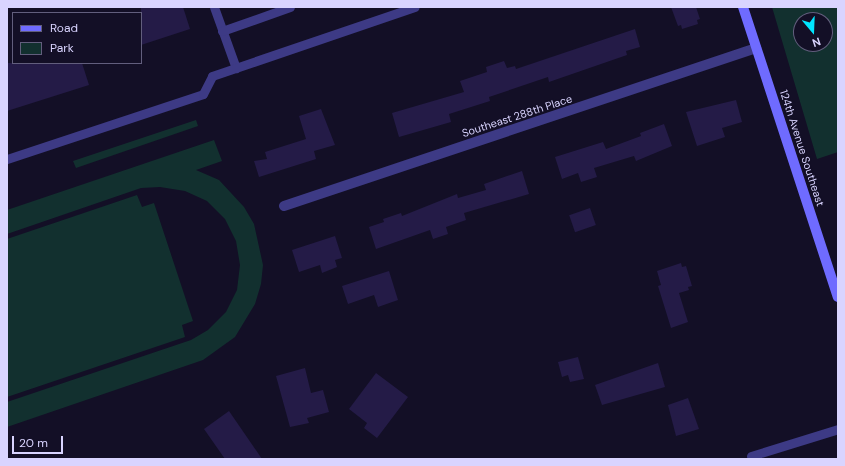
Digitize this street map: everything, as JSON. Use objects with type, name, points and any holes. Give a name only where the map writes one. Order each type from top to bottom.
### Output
[{"type":"street","name":"124th Avenue Southeast","points":[[743,7],[838,297]]},
{"type":"street","name":"Southeast 288th Place","points":[[284,206],[756,48]]},
{"type":"lane","points":[[214,7],[236,68]]},
{"type":"lane","points":[[222,30],[290,7]]},
{"type":"lane","points":[[7,159],[203,94],[212,76],[415,7]]},
{"type":"lane","points":[[751,456],[838,429]]},
{"type":"green space","points":[[772,7],[838,7],[838,152],[817,159]]},
{"type":"green space","points":[[196,120],[198,126],[76,168],[73,161]]},
{"type":"green space","points":[[214,140],[222,161],[196,170],[219,180],[244,207],[254,224],[263,265],[261,284],[255,304],[235,337],[203,360],[7,427],[7,402],[191,340],[208,330],[226,312],[237,290],[240,265],[236,241],[225,219],[207,201],[185,191],[160,187],[141,188],[7,234],[7,210]]},
{"type":"green space","points":[[137,195],[142,207],[154,203],[193,321],[182,325],[185,337],[7,397],[7,239]]},
{"type":"building","points":[[141,7],[183,7],[190,29],[142,45]]},
{"type":"building","points":[[671,7],[696,7],[700,19],[697,20],[698,24],[682,29],[681,25],[678,26]]},
{"type":"building","points":[[635,29],[640,47],[626,51],[627,55],[549,82],[548,77],[489,97],[490,101],[449,114],[451,122],[399,137],[392,113],[464,92],[460,81],[487,72],[486,67],[504,61],[507,68],[515,66],[516,69]]},
{"type":"building","points":[[7,63],[82,64],[89,85],[7,111]]},
{"type":"building","points":[[736,100],[742,122],[722,128],[725,137],[697,146],[686,112]]},
{"type":"building","points":[[321,109],[335,145],[314,151],[316,159],[259,177],[254,161],[267,159],[265,152],[306,139],[299,116]]},
{"type":"building","points":[[664,124],[672,146],[636,161],[634,156],[594,168],[597,177],[581,182],[578,173],[562,179],[555,157],[603,142],[606,149],[641,136],[640,133]]},
{"type":"building","points":[[522,171],[529,194],[464,213],[466,220],[446,227],[448,234],[433,239],[430,230],[376,249],[369,227],[384,222],[383,219],[401,213],[402,216],[457,194],[458,198],[486,190],[484,184]]},
{"type":"building","points":[[590,208],[596,225],[575,232],[569,215]]},
{"type":"building","points":[[335,236],[342,258],[335,260],[337,267],[322,273],[320,265],[299,272],[292,250]]},
{"type":"building","points":[[681,263],[682,267],[686,266],[692,286],[688,287],[689,290],[679,293],[688,322],[671,328],[658,286],[661,285],[657,271]]},
{"type":"building","points":[[389,271],[398,300],[378,307],[374,295],[348,304],[342,286]]},
{"type":"building","points":[[578,357],[584,379],[570,382],[568,375],[562,377],[558,362]]},
{"type":"building","points":[[658,363],[665,387],[602,405],[595,385]]},
{"type":"building","points":[[305,368],[311,393],[323,390],[329,412],[307,418],[309,423],[290,427],[276,376]]},
{"type":"building","points":[[376,373],[408,397],[377,438],[364,428],[367,423],[349,409]]},
{"type":"building","points":[[688,398],[699,429],[676,436],[668,405]]},
{"type":"building","points":[[229,411],[262,459],[225,459],[204,429]]}]
